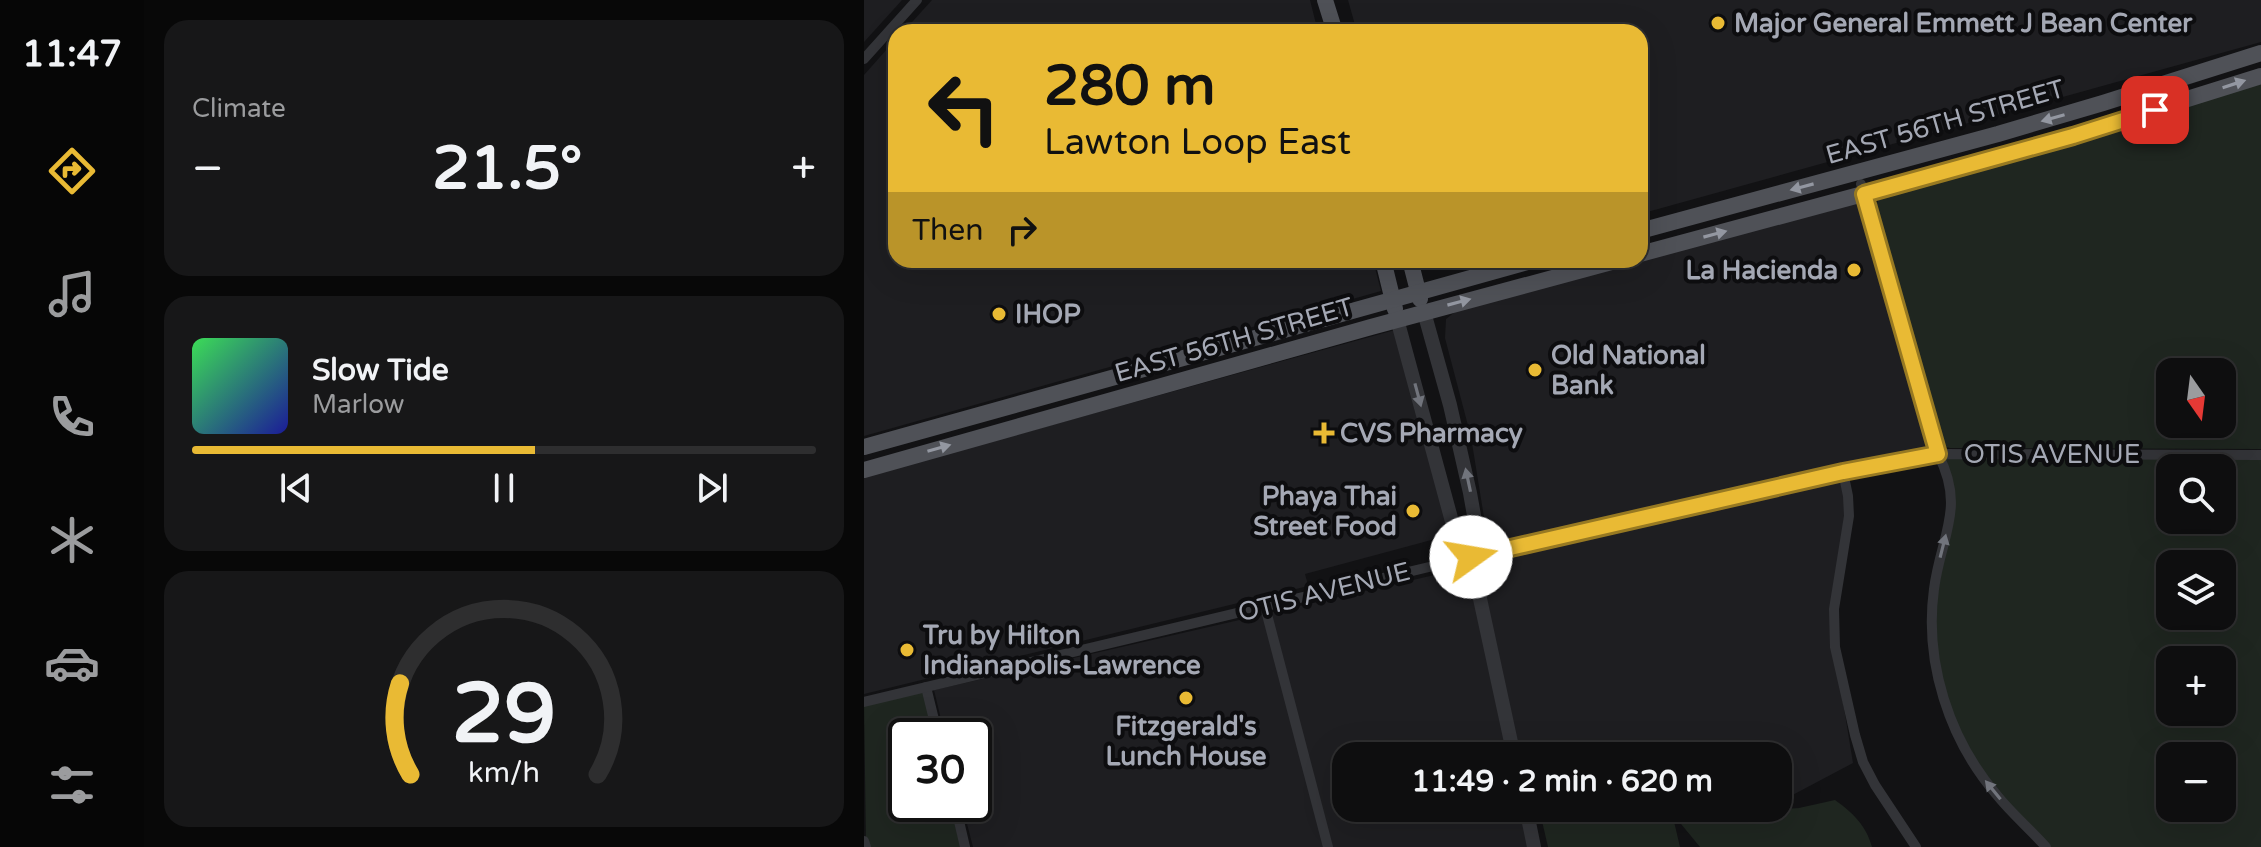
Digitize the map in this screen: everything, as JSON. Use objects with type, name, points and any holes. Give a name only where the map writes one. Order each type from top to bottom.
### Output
[{"type":"main road","points":[[1325,0],[1332,24]]},
{"type":"main road","name":"EAST 56TH STREET","points":[[1648,229],[1998,134],[2261,53]]},
{"type":"main road","name":"EAST 56TH STREET","points":[[1648,252],[1863,189],[2073,136],[2261,76]]},
{"type":"main road","points":[[1385,268],[1397,319]]},
{"type":"main road","points":[[1412,268],[1424,312]]},
{"type":"main road","name":"EAST 56TH STREET","points":[[864,447],[1506,268]]},
{"type":"main road","name":"EAST 56TH STREET","points":[[864,470],[1397,319],[1589,268]]},
{"type":"main road","points":[[1138,392],[1140,380],[1179,368],[1193,354]]},
{"type":"main road","points":[[1009,428],[1017,419],[1033,411],[1083,395],[1087,384]]},
{"type":"street","points":[[893,24],[917,0]]},
{"type":"street","points":[[866,52],[888,30]]},
{"type":"street","points":[[1863,189],[1938,454],[1948,475],[1952,498],[1933,597],[1933,644],[1940,685],[1955,729],[1975,766],[2003,803],[2046,847]]},
{"type":"street","points":[[1424,312],[1457,432],[1470,493],[1475,521],[1471,557],[1511,742]]},
{"type":"street","points":[[1397,319],[1454,529],[1471,557]]},
{"type":"street","name":"OTIS AVENUE","points":[[864,702],[1471,557],[1843,472],[1938,454],[2261,455]]},
{"type":"street","points":[[1843,472],[1849,516],[1834,609],[1835,647],[1863,762],[1916,847]]},
{"type":"street","points":[[1265,607],[1328,847]]},
{"type":"street","points":[[926,687],[934,718]]},
{"type":"street","points":[[959,822],[965,847]]},
{"type":"street","points":[[1529,822],[1534,847]]},
{"type":"street","points":[[864,841],[866,847]]},
{"type":"shaded area","points":[[864,0],[902,0],[864,42]]},
{"type":"shaded area","points":[[932,0],[1310,0],[1316,24],[910,24]]},
{"type":"shaded area","points":[[1348,0],[2261,0],[2261,42],[1648,212],[1648,24],[1355,24]]},
{"type":"shaded area","points":[[888,48],[888,268],[1375,268],[1381,291],[864,436],[864,75]]},
{"type":"shaded area","points":[[2261,84],[2261,449],[1942,446],[1875,209],[1879,198]]},
{"type":"shaded area","points":[[1861,202],[1926,447],[1500,544],[1488,542],[1471,437],[1445,338],[1446,319],[1455,312],[1486,302],[1614,268],[1648,268],[1648,259]]},
{"type":"shaded area","points":[[1395,330],[1450,535],[1305,574],[1308,585],[1304,587],[864,694],[864,477]]},
{"type":"shaded area","points":[[1938,454],[2156,455],[2156,534],[2236,534],[2236,455],[2261,455],[2261,847],[2046,847],[1984,779],[1944,700],[1932,628],[1951,513]]},
{"type":"shaded area","points":[[1840,482],[1846,500],[1832,635],[1853,763],[1792,795],[1792,742],[1332,742],[1332,822],[1526,822],[1532,847],[973,847],[967,822],[992,822],[992,718],[941,718],[934,690]]},
{"type":"shaded area","points":[[926,687],[934,718],[888,718],[888,822],[959,822],[965,847],[866,847],[864,702]]},
{"type":"shaded area","points":[[1835,800],[1858,820],[1872,847],[1700,847],[1679,822],[1792,822],[1792,808]]},
{"type":"shaded area","points":[[1542,822],[1674,822],[1680,847],[1548,847]]},
{"type":"place","name":"Major General Emmett J Bean Center","points":[[1718,23]]},
{"type":"place","name":"La Hacienda","points":[[1854,270]]},
{"type":"place","name":"IHOP","points":[[999,314]]},
{"type":"place","name":"Old National Bank","points":[[1535,370]]},
{"type":"place","name":"CVS Pharmacy","points":[[1324,433]]},
{"type":"place","name":"Phaya Thai Street Food","points":[[1413,511]]},
{"type":"place","name":"Tru by Hilton Indianapolis-Lawrence","points":[[907,650]]},
{"type":"place","name":"Fitzgerald's Lunch House","points":[[1186,698]]},
{"type":"route","points":[[1471,557],[1843,472],[1938,454],[1864,194],[2008,155],[2155,110]]}]
